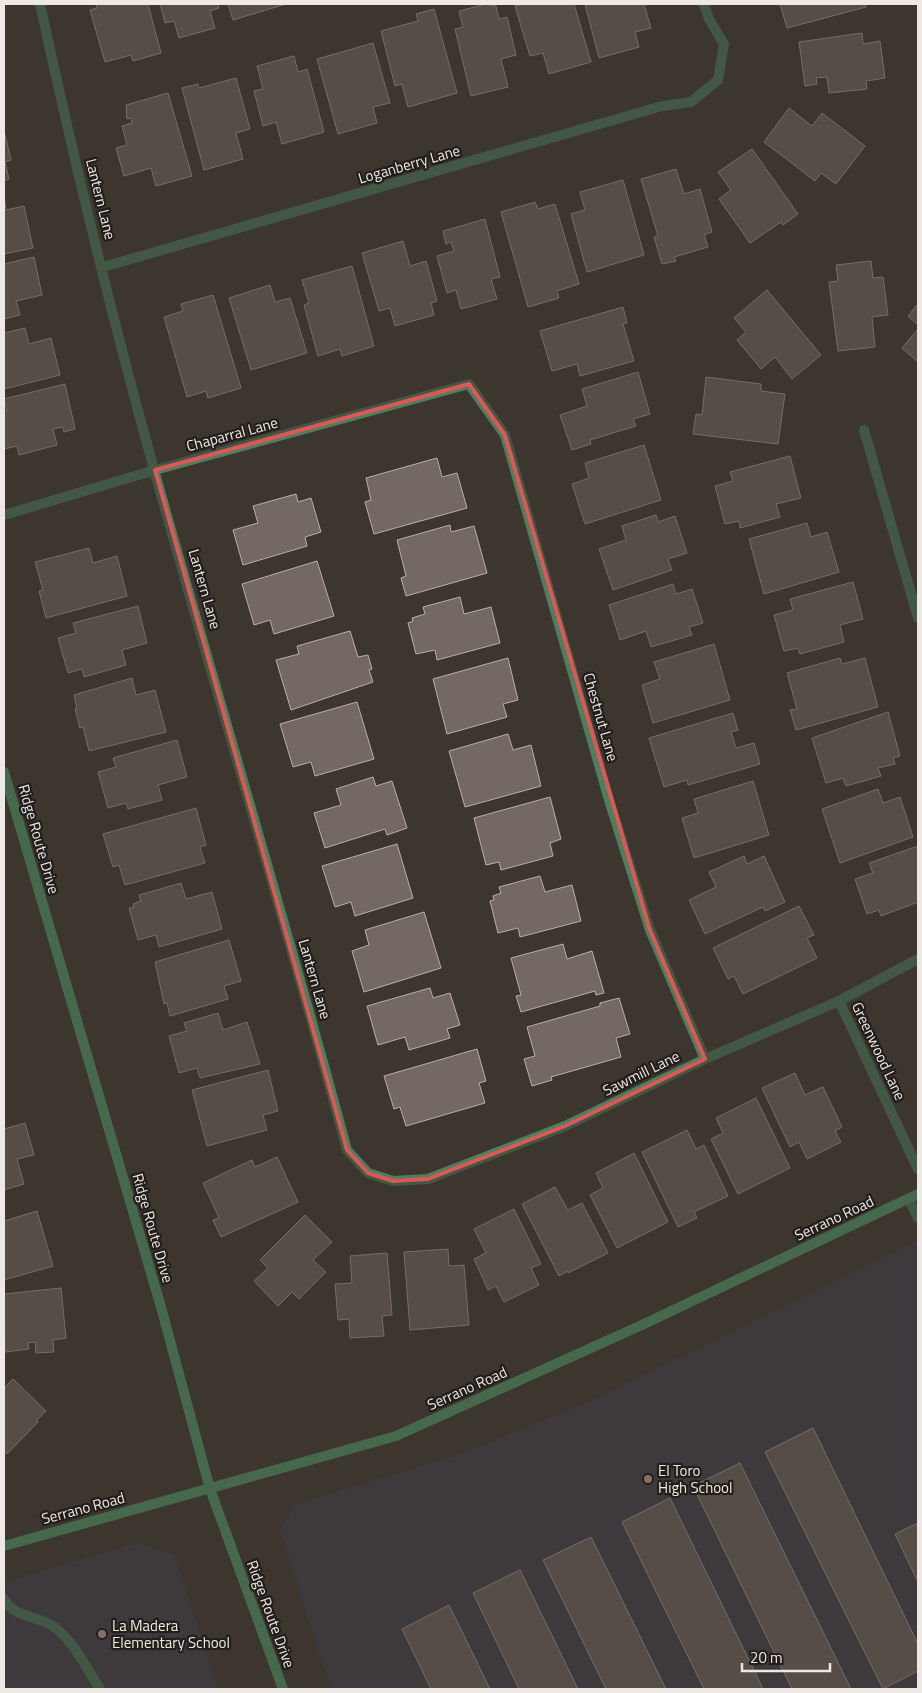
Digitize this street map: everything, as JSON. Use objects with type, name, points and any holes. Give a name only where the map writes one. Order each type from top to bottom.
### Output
[{"type":"street","name":"Lantern Lane","points":[[40,4],[66,125],[155,470],[249,797],[347,1150],[368,1173]]},
{"type":"street","name":"Loganberry Lane","points":[[103,267],[652,109],[691,102],[718,80],[724,44],[709,19],[704,4]]},
{"type":"street","name":"Chaparral Lane","points":[[4,515],[155,470],[469,384]]},
{"type":"street","name":"Chestnut Lane","points":[[469,384],[505,435],[609,800],[650,930],[705,1059]]},
{"type":"street","points":[[864,430],[918,618]]},
{"type":"street","name":"Ridge Route Drive","points":[[4,772],[161,1307],[210,1489],[283,1689]]},
{"type":"street","name":"Sawmill Lane","points":[[368,1173],[393,1181],[428,1180],[565,1126],[705,1059],[838,1001],[918,959]]},
{"type":"street","name":"Greenwood Lane","points":[[838,1001],[918,1169]]},
{"type":"street","points":[[914,1196],[918,1218]]},
{"type":"street","name":"Serrano Road","points":[[4,1546],[396,1436],[644,1324],[914,1196]]},
{"type":"street","points":[[4,1599],[15,1611],[48,1622],[58,1630],[80,1657],[100,1689]]},
{"type":"highlighted area","points":[[469,384],[505,435],[650,930],[705,1059],[565,1126],[428,1179],[393,1181],[368,1173],[347,1150],[155,470]]},
{"type":"shaded area","name":"El Toro High School","points":[[918,1240],[918,1689],[333,1689],[323,1666],[280,1529],[295,1505],[461,1454],[592,1401]]},
{"type":"shaded area","name":"La Madera Elementary School","points":[[138,1543],[175,1556],[218,1689],[4,1689],[4,1582]]},
{"type":"building","points":[[96,4],[148,4],[161,53],[133,61],[131,55],[105,62],[90,10],[97,8]]},
{"type":"building","points":[[160,4],[218,4],[219,8],[210,11],[215,28],[179,38],[174,21],[165,23]]},
{"type":"building","points":[[228,4],[286,4],[233,20]]},
{"type":"building","points":[[486,4],[496,6],[499,19],[507,17],[516,55],[501,59],[508,87],[471,96],[455,29],[463,27],[459,11]]},
{"type":"building","points":[[524,4],[574,4],[591,62],[549,74],[543,53],[530,56],[515,6]]},
{"type":"building","points":[[585,4],[644,4],[651,28],[635,32],[639,47],[599,58]]},
{"type":"building","points":[[780,4],[865,4],[866,7],[787,28]]},
{"type":"building","points":[[434,9],[457,93],[408,107],[402,84],[395,86],[381,31],[418,21],[416,14]]},
{"type":"building","points":[[862,33],[863,44],[880,41],[885,78],[866,81],[867,89],[829,93],[827,77],[816,78],[817,84],[805,86],[799,42]]},
{"type":"building","points":[[373,43],[390,103],[373,107],[377,123],[338,134],[317,59]]},
{"type":"building","points":[[294,56],[298,72],[307,69],[324,132],[282,144],[276,122],[263,126],[254,91],[263,89],[257,66]]},
{"type":"building","points":[[236,78],[250,129],[236,133],[243,159],[204,170],[182,88],[198,84],[199,88]]},
{"type":"building","points":[[168,93],[192,176],[156,186],[151,168],[124,176],[116,148],[127,145],[122,126],[132,123],[131,118],[127,119],[126,105]]},
{"type":"building","points":[[789,108],[812,126],[822,113],[865,146],[836,184],[821,173],[815,181],[764,142]]},
{"type":"building","points":[[4,131],[11,160],[5,162],[9,179],[4,181]]},
{"type":"building","points":[[752,149],[798,214],[783,225],[781,222],[750,243],[719,199],[731,190],[718,172]]},
{"type":"building","points":[[676,169],[684,194],[700,189],[712,232],[704,235],[708,247],[674,257],[676,261],[662,264],[654,237],[658,236],[641,179]]},
{"type":"building","points":[[623,180],[644,255],[587,272],[571,214],[585,210],[580,192]]},
{"type":"building","points":[[4,196],[6,210],[24,206],[33,248],[4,254]]},
{"type":"building","points":[[535,202],[538,209],[555,204],[579,284],[557,291],[559,298],[528,307],[501,212]]},
{"type":"building","points":[[485,219],[500,277],[491,279],[497,299],[461,309],[456,290],[447,293],[437,256],[454,251],[451,242],[446,244],[443,231]]},
{"type":"building","points":[[403,241],[410,266],[426,261],[437,301],[431,303],[434,315],[395,326],[390,308],[379,311],[362,253]]},
{"type":"building","points":[[34,257],[42,295],[16,301],[20,315],[4,319],[4,264]]},
{"type":"building","points":[[871,261],[873,278],[883,277],[888,315],[872,317],[875,347],[838,351],[829,282],[838,281],[836,265]]},
{"type":"building","points":[[352,266],[374,346],[342,356],[340,349],[318,356],[304,305],[309,303],[302,280]]},
{"type":"building","points":[[270,285],[275,302],[290,298],[307,353],[251,370],[229,298]]},
{"type":"building","points":[[767,290],[821,355],[792,379],[775,357],[761,369],[737,340],[746,332],[734,318]]},
{"type":"building","points":[[213,295],[241,388],[208,398],[206,391],[187,397],[164,317],[183,311],[181,304]]},
{"type":"building","points":[[918,304],[918,325],[908,316]]},
{"type":"building","points":[[623,307],[627,323],[623,324],[634,361],[580,376],[577,364],[552,371],[540,331]]},
{"type":"building","points":[[25,328],[29,344],[51,338],[60,375],[4,389],[4,333]]},
{"type":"building","points":[[918,329],[918,362],[902,348]]},
{"type":"building","points":[[638,372],[650,414],[633,419],[636,426],[590,440],[591,444],[572,450],[560,415],[587,406],[582,389]]},
{"type":"building","points":[[706,377],[761,384],[761,391],[785,394],[778,444],[693,434],[696,414],[702,415]]},
{"type":"building","points":[[65,384],[75,429],[64,432],[63,427],[53,429],[57,445],[19,455],[17,446],[4,449],[4,411],[7,411],[4,399]]},
{"type":"building","points":[[644,445],[661,500],[585,524],[572,484],[589,478],[585,463]]},
{"type":"building","points":[[790,456],[801,498],[776,504],[780,517],[740,528],[739,521],[725,524],[715,486],[733,481],[730,472]]},
{"type":"building","points":[[437,458],[442,477],[457,473],[467,508],[374,534],[365,502],[371,500],[366,478]]},
{"type":"building","points":[[296,494],[298,502],[311,498],[321,532],[305,537],[307,546],[243,565],[233,530],[258,523],[253,506]]},
{"type":"building","points":[[656,515],[658,522],[675,516],[687,553],[668,559],[672,570],[613,590],[599,549],[626,540],[622,526]]},
{"type":"building","points":[[807,523],[811,537],[827,532],[839,572],[764,594],[749,539]]},
{"type":"building","points":[[450,525],[451,532],[474,526],[487,573],[406,596],[401,578],[406,576],[397,540]]},
{"type":"building","points":[[89,548],[93,563],[117,556],[127,596],[46,618],[39,591],[43,590],[35,562]]},
{"type":"building","points":[[317,561],[334,616],[274,634],[270,620],[254,625],[242,584]]},
{"type":"building","points":[[853,582],[863,619],[840,625],[844,642],[800,654],[798,648],[784,651],[774,615],[793,610],[790,599]]},
{"type":"building","points":[[673,584],[676,594],[692,589],[703,623],[689,627],[692,635],[651,647],[646,631],[620,640],[609,605]]},
{"type":"building","points":[[460,597],[464,614],[491,607],[500,643],[437,660],[435,650],[416,654],[408,623],[413,621],[412,618],[425,614],[423,607]]},
{"type":"building","points":[[138,606],[147,643],[122,650],[126,665],[84,677],[82,669],[68,673],[58,638],[76,633],[73,623]]},
{"type":"building","points":[[350,631],[358,657],[368,655],[372,669],[369,670],[373,682],[291,710],[276,660],[299,654],[297,646]]},
{"type":"building","points":[[714,644],[730,700],[653,723],[642,685],[660,679],[654,662]]},
{"type":"building","points":[[508,658],[518,700],[503,704],[507,717],[447,734],[433,679]]},
{"type":"building","points":[[840,658],[842,664],[865,658],[878,707],[796,730],[790,710],[797,709],[787,673]]},
{"type":"building","points":[[132,678],[136,695],[155,690],[166,732],[89,751],[83,727],[80,728],[75,709],[77,708],[74,695]]},
{"type":"building","points":[[357,702],[374,759],[315,776],[311,762],[293,767],[280,724]]},
{"type":"building","points":[[888,712],[900,756],[893,758],[895,764],[878,768],[881,776],[846,786],[843,778],[826,783],[812,738]]},
{"type":"building","points":[[733,713],[738,730],[731,732],[736,748],[754,743],[760,764],[688,785],[687,780],[664,787],[649,738]]},
{"type":"building","points":[[508,734],[513,750],[531,745],[541,786],[465,807],[449,751]]},
{"type":"building","points":[[177,740],[187,777],[158,785],[162,800],[128,809],[126,803],[108,808],[98,772],[116,767],[113,758]]},
{"type":"building","points":[[373,777],[376,786],[392,781],[407,828],[387,835],[385,829],[325,848],[314,813],[341,805],[336,789]]},
{"type":"building","points":[[753,781],[769,835],[694,858],[682,818],[698,813],[694,799]]},
{"type":"building","points":[[878,789],[883,803],[900,797],[913,837],[840,863],[822,809]]},
{"type":"building","points":[[550,797],[561,839],[550,843],[553,856],[501,870],[499,862],[486,865],[474,818]]},
{"type":"building","points":[[196,808],[206,845],[200,847],[205,863],[125,885],[119,865],[113,867],[103,834]]},
{"type":"building","points":[[397,844],[413,898],[355,916],[351,902],[335,907],[322,866]]},
{"type":"building","points":[[918,846],[918,902],[881,916],[879,910],[867,914],[855,879],[873,873],[869,863]]},
{"type":"building","points":[[744,856],[747,864],[764,856],[785,902],[765,911],[763,907],[705,934],[689,900],[716,887],[709,872]]},
{"type":"building","points":[[540,876],[545,892],[572,885],[581,921],[520,937],[518,928],[498,933],[490,901],[494,900],[493,896],[501,893],[499,887]]},
{"type":"building","points":[[181,883],[186,899],[212,892],[222,929],[159,947],[156,935],[138,940],[129,908],[134,907],[133,904],[141,901],[139,895]]},
{"type":"building","points":[[799,906],[814,935],[807,938],[817,958],[743,994],[734,976],[728,979],[713,948]]},
{"type":"building","points":[[424,912],[441,968],[364,992],[352,951],[369,945],[365,930]]},
{"type":"building","points":[[229,940],[241,981],[224,986],[228,999],[170,1016],[167,1003],[164,1004],[155,962]]},
{"type":"building","points":[[563,944],[567,959],[592,951],[604,993],[596,995],[595,991],[521,1012],[516,996],[521,995],[511,958]]},
{"type":"building","points":[[430,988],[433,998],[450,993],[460,1025],[447,1029],[450,1038],[409,1050],[405,1037],[378,1045],[367,1006]]},
{"type":"building","points":[[619,998],[630,1034],[616,1038],[621,1057],[551,1077],[552,1080],[532,1086],[524,1059],[535,1056],[527,1027],[600,1006],[600,1003]]},
{"type":"building","points":[[218,1013],[223,1030],[247,1022],[260,1064],[200,1078],[197,1068],[179,1073],[169,1036],[187,1031],[184,1023]]},
{"type":"building","points":[[477,1049],[486,1081],[479,1083],[485,1103],[406,1126],[400,1107],[394,1109],[384,1076]]},
{"type":"building","points":[[268,1070],[278,1111],[263,1115],[267,1130],[207,1146],[192,1090]]},
{"type":"building","points":[[795,1073],[805,1095],[823,1087],[842,1127],[835,1131],[841,1142],[807,1159],[799,1142],[790,1147],[762,1088]]},
{"type":"building","points":[[756,1098],[790,1168],[738,1194],[711,1139],[723,1133],[716,1118]]},
{"type":"building","points":[[25,1123],[34,1155],[17,1159],[24,1184],[4,1190],[4,1129]]},
{"type":"building","points":[[687,1130],[696,1149],[704,1145],[728,1196],[694,1212],[697,1218],[678,1227],[642,1152]]},
{"type":"building","points":[[634,1153],[668,1222],[617,1248],[590,1195],[603,1188],[596,1173]]},
{"type":"building","points":[[277,1157],[298,1202],[221,1237],[213,1220],[219,1218],[203,1183],[252,1160],[255,1167]]},
{"type":"building","points":[[555,1187],[568,1210],[582,1203],[608,1253],[559,1276],[522,1204]]},
{"type":"building","points":[[514,1209],[541,1264],[531,1268],[539,1285],[504,1302],[496,1286],[488,1290],[474,1259],[486,1253],[474,1229]]},
{"type":"building","points":[[37,1211],[53,1266],[4,1280],[4,1221]]},
{"type":"building","points":[[305,1215],[332,1242],[313,1260],[326,1272],[299,1299],[292,1292],[278,1306],[254,1281],[268,1268],[260,1260]]},
{"type":"building","points":[[448,1249],[449,1266],[464,1265],[469,1325],[410,1330],[404,1252]]},
{"type":"building","points":[[387,1253],[392,1315],[382,1316],[384,1336],[350,1338],[349,1319],[338,1320],[335,1284],[352,1283],[350,1256]]},
{"type":"building","points":[[61,1288],[66,1338],[53,1340],[54,1352],[36,1353],[35,1342],[28,1343],[29,1349],[5,1352],[4,1294]]},
{"type":"building","points":[[13,1379],[46,1411],[7,1454],[4,1451],[4,1388]]},
{"type":"building","points":[[813,1428],[918,1644],[918,1671],[883,1689],[765,1452]]},
{"type":"building","points":[[740,1463],[851,1689],[792,1689],[693,1486]]},
{"type":"building","points":[[670,1498],[763,1689],[704,1689],[622,1522]]},
{"type":"building","points":[[918,1523],[918,1582],[895,1534]]},
{"type":"building","points":[[591,1537],[666,1689],[606,1689],[543,1560]]},
{"type":"building","points":[[520,1570],[578,1689],[519,1689],[473,1593]]},
{"type":"building","points":[[449,1605],[490,1689],[431,1689],[402,1629]]},
{"type":"place","name":"El Toro High School","points":[[648,1479]]},
{"type":"place","name":"La Madera Elementary School","points":[[102,1634]]}]
